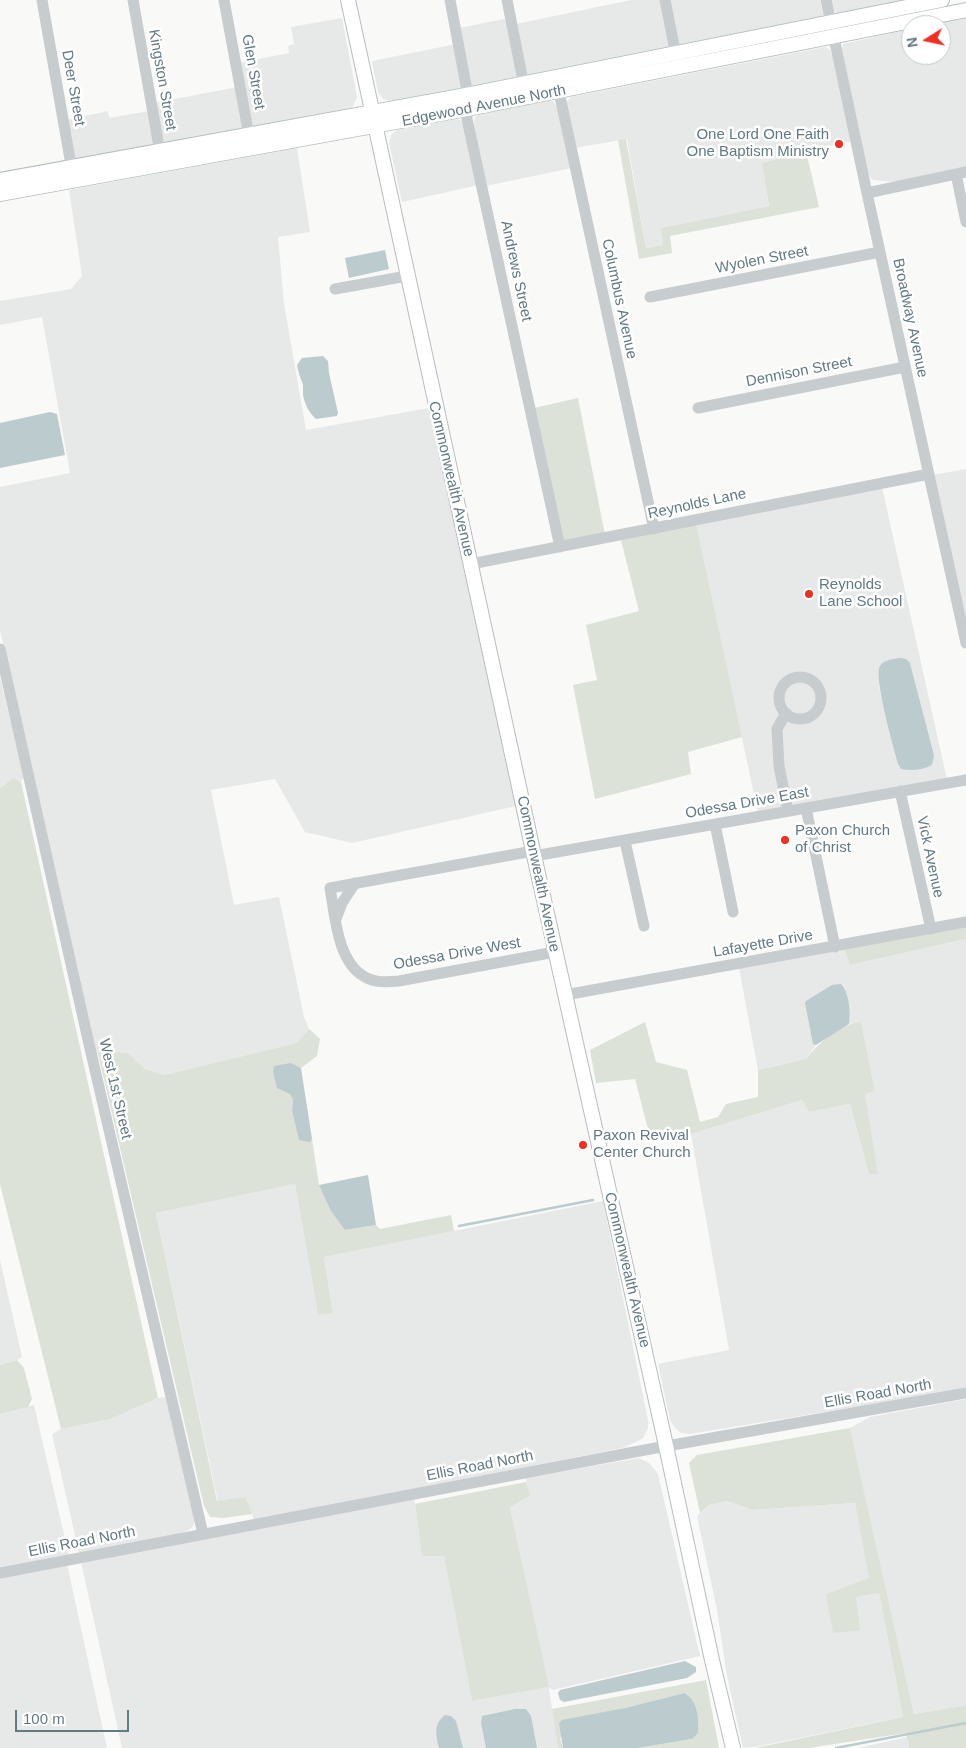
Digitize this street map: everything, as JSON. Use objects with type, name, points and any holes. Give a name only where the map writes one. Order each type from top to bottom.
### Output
[{"type":"main road","name":"Commonwealth Avenue","points":[[348,0],[533,853],[733,1748]]},
{"type":"main road","name":"Edgewood Avenue North","points":[[0,194],[160,150],[466,94],[942,0]]},
{"type":"main road","name":"Edgewood Avenue North","points":[[0,180],[162,165],[467,109],[966,10]]},
{"type":"street","name":"Deer Street","points":[[42,0],[73,174]]},
{"type":"street","name":"Kingston Street","points":[[133,0],[162,165]]},
{"type":"street","name":"Glen Street","points":[[224,0],[252,149]]},
{"type":"street","name":"Andrews Street","points":[[450,0],[466,94],[467,119],[560,547]]},
{"type":"street","points":[[507,0],[526,97]]},
{"type":"street","points":[[665,0],[678,68]]},
{"type":"street","name":"Broadway Avenue","points":[[826,0],[966,643]]},
{"type":"street","name":"Columbus Avenue","points":[[556,76],[654,528]]},
{"type":"street","points":[[867,193],[961,173],[966,222]]},
{"type":"street","name":"Wyolen Street","points":[[650,297],[880,252]]},
{"type":"street","points":[[335,289],[407,276]]},
{"type":"street","name":"Dennison Street","points":[[698,408],[905,367]]},
{"type":"street","name":"Reynolds Lane","points":[[471,564],[929,474]]},
{"type":"street","name":"West 1st Street","points":[[0,650],[203,1534]]},
{"type":"street","points":[[786,713],[777,728],[779,766],[788,811]]},
{"type":"street","name":"Odessa Drive East","points":[[336,919],[330,888],[533,853],[625,840],[966,780]]},
{"type":"street","name":"Vick Avenue","points":[[900,791],[931,929]]},
{"type":"street","points":[[806,808],[835,947]]},
{"type":"street","points":[[715,824],[733,912]]},
{"type":"street","points":[[625,840],[644,926]]},
{"type":"street","points":[[336,919],[342,903],[355,883]]},
{"type":"street","name":"Odessa Drive West","points":[[336,919],[342,947],[349,962],[365,977],[385,982],[555,952]]},
{"type":"street","name":"Lafayette Drive","points":[[565,995],[966,922]]},
{"type":"street","name":"Ellis Road North","points":[[0,1573],[666,1447],[966,1393]]},
{"type":"shaded area","points":[[631,0],[820,0],[823,15],[821,18],[393,102],[383,99],[378,92],[372,61],[461,43],[459,28],[514,17],[516,24]]},
{"type":"shaded area","points":[[831,0],[914,0],[838,15],[833,9]]},
{"type":"shaded area","points":[[342,18],[357,97],[352,108],[68,161],[61,121],[108,111],[109,118],[149,111],[149,104],[237,87],[233,64],[289,53],[288,46],[294,44],[291,27]]},
{"type":"shaded area","points":[[966,18],[966,169],[895,182],[873,180],[868,174],[842,49],[843,44],[901,31],[901,65],[951,65],[951,21]]},
{"type":"shaded area","points":[[825,47],[830,50],[832,55],[852,141],[762,163],[769,206],[662,228],[663,245],[646,248],[627,139],[574,148],[566,103],[571,97]]},
{"type":"shaded area","points":[[550,100],[554,102],[558,110],[572,168],[486,186],[475,133],[474,120],[477,115]]},
{"type":"shaded area","points":[[457,119],[462,121],[479,185],[402,202],[389,143],[391,135],[397,130]]},
{"type":"shaded area","points":[[626,139],[646,248],[663,245],[661,228],[769,206],[762,163],[806,151],[819,207],[670,236],[672,253],[639,259],[618,140]]},
{"type":"shaded area","points":[[297,148],[310,232],[278,237],[284,304],[306,430],[429,408],[516,806],[352,843],[305,832],[275,779],[211,790],[234,905],[279,897],[304,1017],[309,1029],[298,1043],[164,1075],[145,1069],[128,1053],[101,1051],[96,1054],[0,630],[0,487],[70,473],[42,317],[0,325],[0,301],[71,289],[82,276],[69,190]]},
{"type":"shaded area","points":[[385,250],[389,269],[349,278],[345,258]]},
{"type":"shaded area","points":[[323,356],[328,361],[338,413],[337,416],[316,419],[304,401],[303,385],[297,365],[302,358]]},
{"type":"shaded area","points":[[578,398],[605,535],[568,543],[564,540],[534,408]]},
{"type":"shaded area","points":[[50,412],[57,414],[65,455],[0,468],[0,423]]},
{"type":"shaded area","points":[[966,469],[966,625],[933,475]]},
{"type":"shaded area","name":"Reynolds Lane School","points":[[882,487],[947,780],[758,813],[696,523]],"holes":[[[910,663],[934,755],[901,769],[898,764],[879,687]]]},
{"type":"shaded area","points":[[696,523],[742,737],[688,752],[691,774],[595,799],[573,685],[597,680],[586,625],[639,611],[621,540]]},
{"type":"shaded area","points":[[906,659],[910,663],[934,755],[932,765],[917,770],[901,769],[898,764],[879,683],[880,666],[889,660]]},
{"type":"shaded area","points":[[0,677],[24,777],[21,782],[13,778],[0,788]]},
{"type":"shaded area","points":[[13,778],[21,782],[158,1398],[111,1419],[61,1429],[0,1184],[0,788]]},
{"type":"shaded area","points":[[966,925],[966,939],[850,965],[844,949]]},
{"type":"shaded area","points":[[966,939],[966,1389],[690,1434],[681,1433],[670,1420],[658,1364],[729,1350],[691,1134],[802,1100],[809,1112],[850,1104],[869,1174],[878,1174],[864,1094],[875,1091],[861,1021],[849,1024],[850,1017],[805,1005],[813,1043],[816,1045],[806,1059],[758,1070],[739,968],[844,949],[850,965]]},
{"type":"shaded area","points":[[841,984],[846,992],[849,1003],[849,1024],[816,1045],[813,1044],[806,1001],[832,985]]},
{"type":"shaded area","points":[[861,1021],[875,1091],[865,1094],[878,1174],[869,1174],[850,1104],[809,1112],[802,1100],[675,1139],[650,1137],[635,1079],[596,1083],[590,1050],[645,1022],[656,1062],[687,1070],[700,1122],[718,1117],[726,1104],[758,1097],[758,1070],[806,1059],[817,1046],[838,1030]]},
{"type":"shaded area","points":[[309,1029],[320,1039],[317,1056],[301,1068],[291,1063],[277,1087],[291,1094],[293,1099],[292,1110],[310,1142],[312,1139],[319,1185],[345,1230],[376,1225],[380,1229],[451,1215],[454,1231],[324,1257],[333,1314],[318,1315],[295,1184],[156,1213],[217,1501],[246,1497],[252,1514],[224,1518],[210,1517],[204,1506],[98,1054],[101,1051],[128,1053],[145,1069],[164,1075],[297,1043]]},
{"type":"shaded area","points":[[291,1063],[301,1068],[312,1139],[310,1142],[299,1140],[292,1110],[293,1099],[290,1094],[277,1088],[273,1072],[274,1066]]},
{"type":"shaded area","points":[[368,1175],[376,1225],[345,1230],[331,1211],[319,1185]]},
{"type":"shaded area","points":[[295,1184],[318,1315],[333,1314],[324,1257],[603,1201],[648,1420],[648,1428],[643,1438],[622,1448],[254,1520],[246,1497],[218,1502],[156,1213]]},
{"type":"shaded area","points":[[0,1260],[22,1357],[0,1365]]},
{"type":"shaded area","points":[[17,1360],[24,1368],[32,1399],[28,1407],[0,1414],[0,1365]]},
{"type":"shaded area","points":[[166,1397],[195,1520],[193,1526],[189,1530],[177,1535],[79,1553],[52,1434],[61,1429],[111,1419],[158,1398]]},
{"type":"shaded area","points":[[966,1399],[966,1705],[914,1714],[850,1428],[870,1417]]},
{"type":"shaded area","points":[[34,1405],[69,1556],[0,1569],[0,1414]]},
{"type":"shaded area","points":[[850,1428],[914,1714],[966,1705],[966,1748],[909,1748],[906,1733],[809,1748],[755,1748],[903,1717],[879,1593],[856,1597],[860,1630],[833,1633],[826,1594],[869,1578],[855,1503],[752,1510],[727,1501],[709,1505],[700,1513],[689,1463],[697,1455]]},
{"type":"shaded area","points":[[639,1458],[649,1463],[658,1474],[700,1656],[553,1690],[549,1688],[558,1748],[122,1748],[81,1562],[414,1497],[422,1555],[444,1555],[472,1701],[548,1687],[510,1506],[531,1495],[525,1478]]},
{"type":"shaded area","points":[[526,1482],[531,1495],[510,1507],[549,1687],[472,1701],[444,1556],[422,1556],[415,1504]]},
{"type":"shaded area","points":[[727,1501],[752,1510],[855,1503],[870,1578],[826,1594],[856,1597],[879,1593],[903,1717],[743,1748],[727,1676],[717,1610],[697,1516],[709,1505]]},
{"type":"shaded area","points":[[67,1564],[107,1748],[0,1748],[0,1578]]},
{"type":"shaded area","points":[[685,1661],[696,1667],[696,1672],[687,1678],[564,1702],[560,1700],[558,1693],[560,1690]]},
{"type":"shaded area","points":[[706,1680],[719,1748],[638,1748],[692,1739],[684,1693],[625,1708],[560,1738],[563,1748],[558,1748],[552,1709]]},
{"type":"shaded area","points":[[684,1693],[689,1696],[697,1710],[698,1733],[692,1739],[638,1748],[563,1748],[559,1723],[562,1720],[625,1708]]},
{"type":"shaded area","points":[[515,1709],[526,1709],[531,1716],[537,1748],[486,1748],[481,1723],[482,1716]]},
{"type":"shaded area","points":[[445,1715],[451,1716],[456,1721],[463,1748],[439,1748],[436,1734],[437,1726]]},
{"type":"shaded area","points":[[907,1737],[909,1748],[858,1748]]},
{"type":"waterway","points":[[459,1226],[593,1200]]},
{"type":"waterway","points":[[836,1748],[966,1723]]},
{"type":"place","name":"One Lord One Faith One Baptism Ministry","points":[[839,144]]},
{"type":"place","name":"Reynolds Lane School","points":[[809,594]]},
{"type":"place","name":"Paxon Church of Christ","points":[[785,840]]},
{"type":"place","name":"Paxon Revival Center Church","points":[[583,1145]]}]
